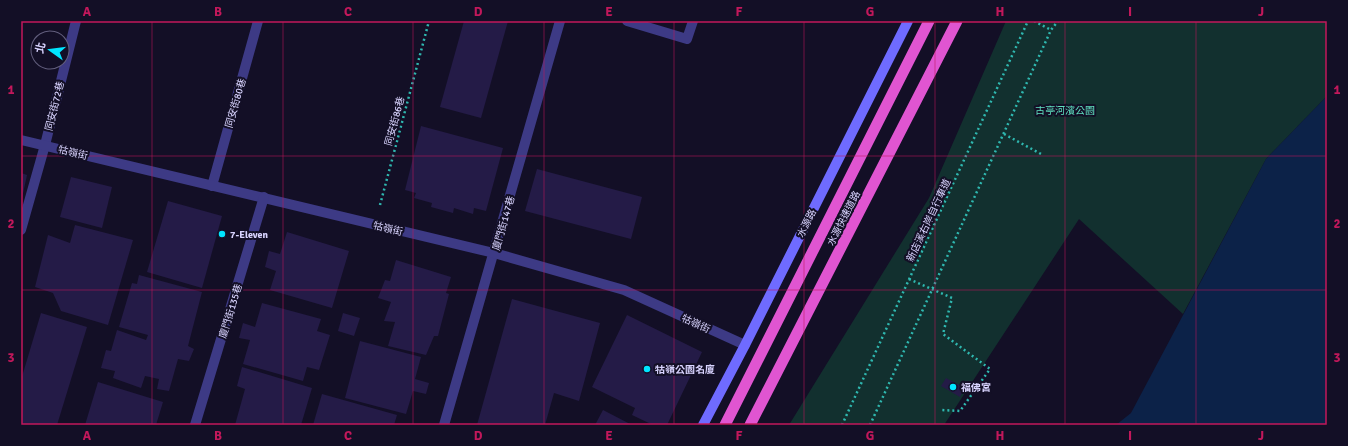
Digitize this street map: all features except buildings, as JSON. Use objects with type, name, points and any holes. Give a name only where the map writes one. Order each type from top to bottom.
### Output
[{"type":"highway","name":"水源快速道路","points":[[725,425],[929,21]]},
{"type":"highway","name":"水源快速道路","points":[[750,425],[957,21]]},
{"type":"main road","name":"水源路","points":[[702,425],[745,345],[908,21]]},
{"type":"street","name":"同安街72巷","points":[[21,230],[45,146],[76,21]]},
{"type":"street","name":"同安街80巷","points":[[212,186],[258,21]]},
{"type":"street","name":"廈門街147巷","points":[[444,425],[560,21]]},
{"type":"street","points":[[627,21],[687,39],[693,21]]},
{"type":"street","name":"牯嶺街","points":[[21,140],[494,253],[624,290],[745,345]]},
{"type":"street","name":"廈門街135巷","points":[[196,425],[264,197]]},
{"type":"path","name":"同安街86巷","points":[[375,225],[429,21]]},
{"type":"path","name":"新店溪右岸自行車道","points":[[842,425],[1028,21]]},
{"type":"path","points":[[1034,21],[1051,30]]},
{"type":"path","points":[[870,425],[1051,30],[1058,21]]},
{"type":"path","points":[[1004,134],[1041,154]]},
{"type":"path","points":[[909,279],[952,298],[943,334],[990,368],[960,411],[942,410]]},
{"type":"green space","name":"古亭河濱公園","points":[[1006,21],[1327,21],[1327,96],[1266,159],[1183,314],[1079,219],[944,425],[789,425],[929,198]]},
{"type":"water","points":[[1327,96],[1327,425],[1116,425],[1131,413],[1266,159]]},
{"type":"place","name":"7-Eleven","points":[[222,234]]},
{"type":"place","name":"牯嶺公園名廈","points":[[647,369]]},
{"type":"place","name":"福佛宮","points":[[953,387]]}]
